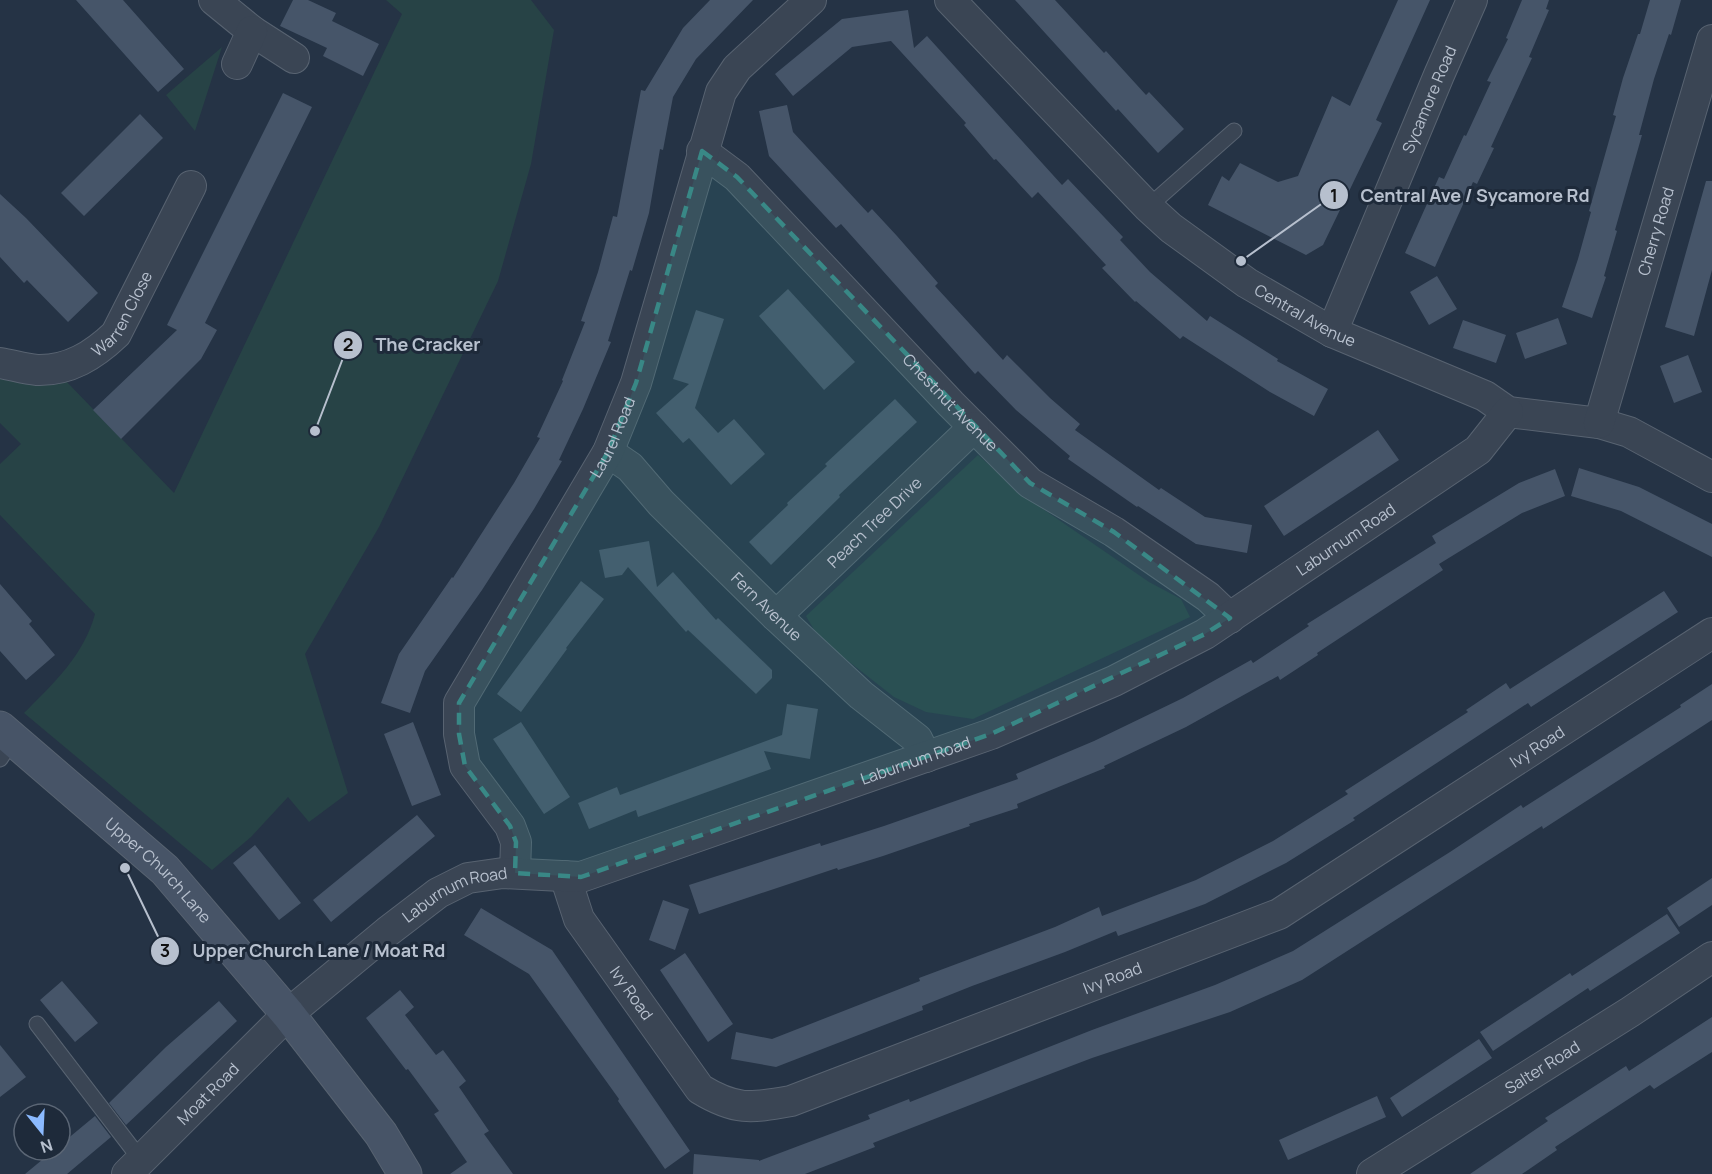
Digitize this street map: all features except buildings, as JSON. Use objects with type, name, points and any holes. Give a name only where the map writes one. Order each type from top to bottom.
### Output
[{"type":"main road","name":"Upper Church Lane","points":[[4,742],[44,764],[165,870],[288,1014],[381,1134],[405,1174]]},
{"type":"street","points":[[214,0],[252,31],[294,58]]},
{"type":"street","name":"Laurel Road","points":[[515,873],[516,842],[510,826],[465,766],[459,734],[459,703],[608,452],[636,383],[721,92],[736,68],[811,0]]},
{"type":"street","name":"Central Avenue","points":[[950,0],[1148,207],[1171,228],[1247,283],[1332,332],[1485,396],[1508,412],[1599,423],[1629,432],[1712,477]]},
{"type":"street","name":"Sycamore Road","points":[[1332,332],[1472,0]]},
{"type":"street","points":[[237,64],[252,31]]},
{"type":"street","name":"Cherry Road","points":[[1599,423],[1712,40]]},
{"type":"street","name":"Chestnut Avenue","points":[[702,151],[737,177],[1030,483],[1114,532],[1208,597],[1230,618]]},
{"type":"street","name":"Warren Close","points":[[0,363],[37,370],[70,366],[100,349],[116,334],[191,186]]},
{"type":"street","name":"Laburnum Road","points":[[288,1014],[438,893],[468,878],[515,873],[581,877],[992,734],[1114,681],[1205,634],[1478,450],[1508,412]]},
{"type":"street","name":"Peach Tree Drive","points":[[776,616],[974,426]]},
{"type":"street","name":"Fern Avenue","points":[[608,452],[630,467],[662,503],[776,616],[861,695],[917,739],[926,757]]},
{"type":"street","name":"Ivy Road","points":[[565,876],[579,919],[700,1089],[718,1100],[741,1107],[791,1101],[1279,914],[1712,633]]},
{"type":"street","name":"Salter Road","points":[[1372,1174],[1630,1012],[1712,957]]},
{"type":"street","name":"Moat Road","points":[[134,1167],[288,1014]]},
{"type":"lane","points":[[1148,207],[1233,131]]},
{"type":"lane","points":[[37,1024],[134,1167]]},
{"type":"highlighted area","points":[[702,151],[737,177],[1030,483],[1114,532],[1230,618],[1205,634],[991,734],[581,877],[515,873],[516,842],[510,826],[465,766],[459,734],[459,703],[608,452],[636,383]]},
{"type":"green space","points":[[386,0],[531,0],[554,30],[531,164],[498,281],[379,527],[305,654],[348,793],[309,822],[288,797],[251,837],[212,870],[24,713],[67,668],[83,643],[95,614],[0,515],[0,464],[21,444],[0,423],[0,379],[66,381],[174,493],[402,14]]},
{"type":"green space","points":[[222,47],[195,131],[166,95]]},
{"type":"green space","points":[[978,455],[1024,496],[1149,582],[1181,599],[1190,617],[973,719],[926,712],[894,697],[819,638],[806,616]]},
{"type":"place","name":"Central Ave / Sycamore Rd","points":[[1241,261]]},
{"type":"place","name":"The Cracker","points":[[315,431]]},
{"type":"place","name":"Upper Church Lane / Moat Rd","points":[[125,868]]}]
